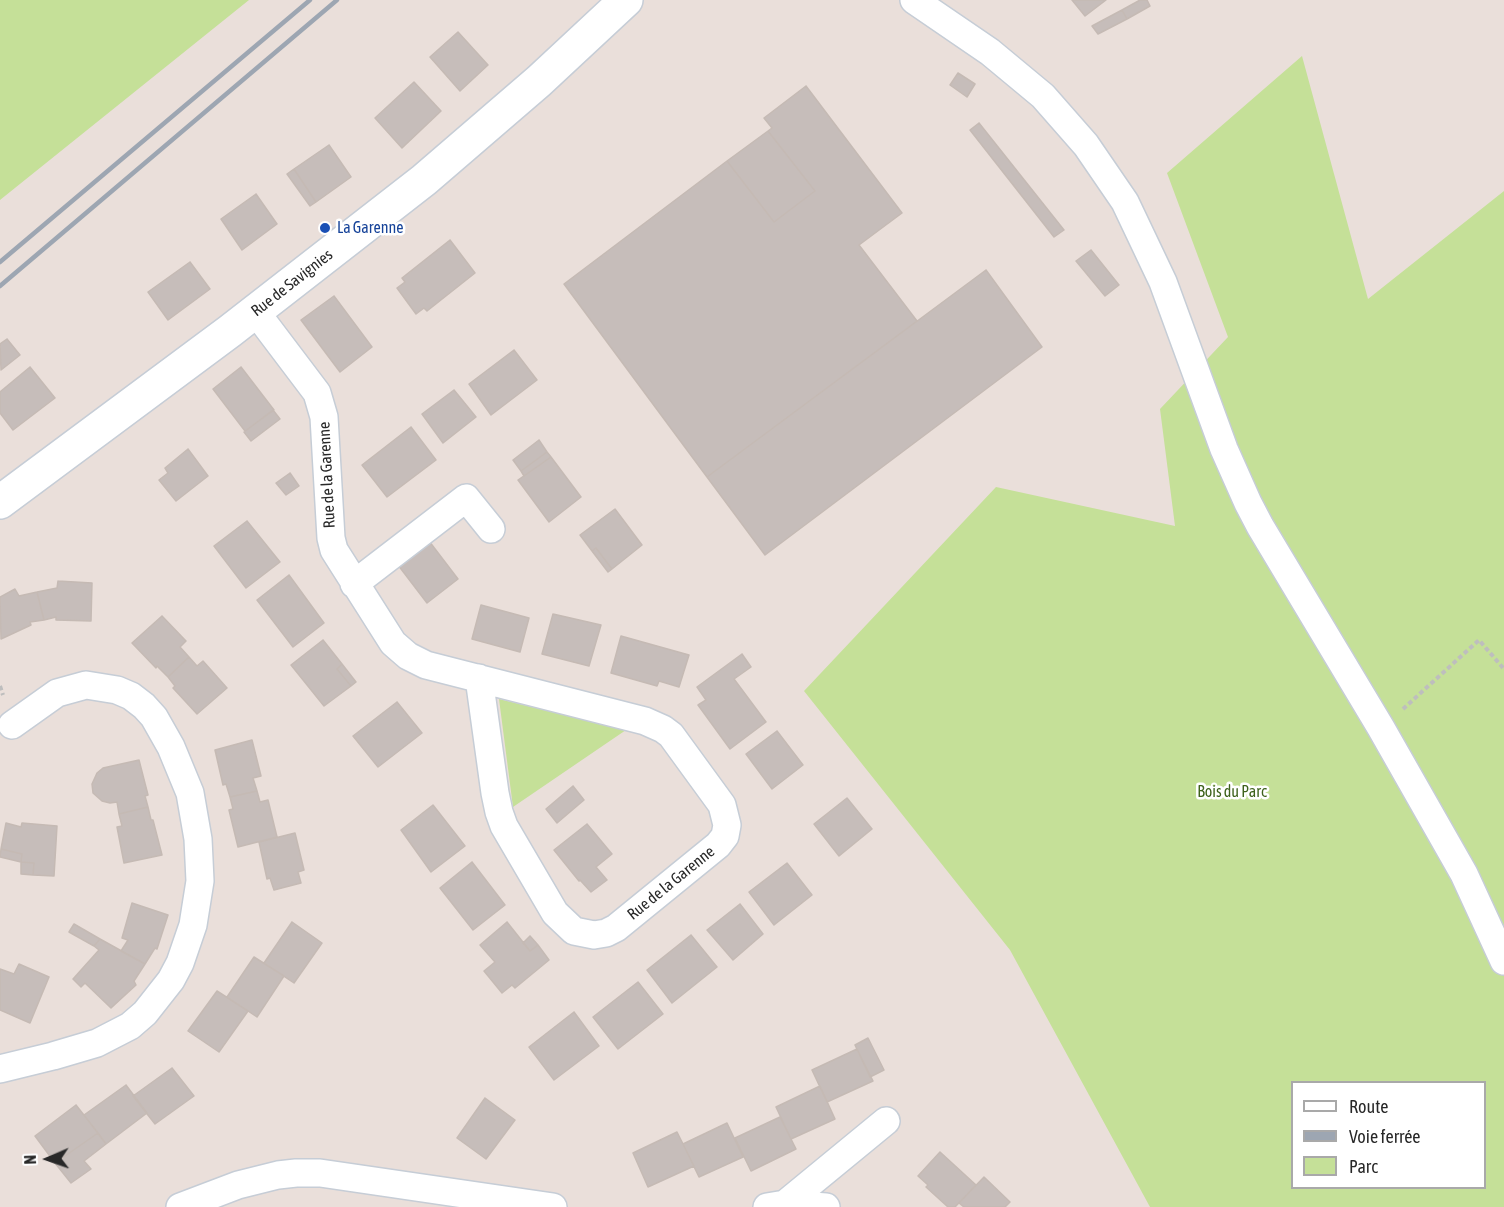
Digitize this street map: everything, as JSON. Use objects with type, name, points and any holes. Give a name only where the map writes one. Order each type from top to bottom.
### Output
[{"type":"street","name":"Rue de Savignies","points":[[0,502],[255,311],[424,180],[539,81],[626,0]]},
{"type":"street","points":[[914,0],[990,52],[1042,96],[1086,145],[1125,202],[1162,282],[1234,475],[1260,526],[1381,728],[1464,874],[1504,961]]},
{"type":"street","name":"Rue de la Garenne","points":[[255,311],[312,383],[322,405],[331,538],[334,550],[399,650],[426,665],[479,678],[645,721],[663,729],[671,735],[722,805],[727,825],[725,836],[718,845],[616,928],[594,935],[574,931],[555,913],[504,826],[495,793],[479,678]]},
{"type":"street","points":[[354,584],[466,498],[491,529]]},
{"type":"street","points":[[0,1069],[97,1043],[130,1026],[145,1013],[158,998],[180,963],[193,925],[200,881],[198,839],[190,793],[171,747],[154,717],[144,706],[117,690],[86,685],[71,687],[57,693],[12,725]]},
{"type":"street","points":[[776,1205],[886,1121]]},
{"type":"street","points":[[180,1207],[248,1182],[296,1173],[320,1173],[553,1207]]},
{"type":"street","points":[[776,1205],[826,1207]]},
{"type":"path","points":[[1381,728],[1479,640],[1504,669]]},
{"type":"green space","points":[[0,0],[249,0],[0,200]]},
{"type":"green space","name":"Bois du Parc","points":[[1302,56],[1368,299],[1504,191],[1504,1207],[1150,1207],[1010,950],[804,691],[996,487],[1175,526],[1160,409],[1228,337],[1167,173]]},
{"type":"green space","points":[[499,699],[626,730],[513,807]]},
{"type":"building","points":[[1072,0],[1106,0],[1085,16]]},
{"type":"building","points":[[1140,0],[1147,0],[1150,6],[1127,19],[1122,10]]},
{"type":"building","points":[[1122,10],[1127,19],[1098,34],[1092,26]]},
{"type":"building","points":[[458,32],[488,65],[460,91],[430,57]]},
{"type":"building","points":[[958,73],[975,84],[967,97],[950,85]]},
{"type":"building","points":[[414,82],[441,111],[402,148],[375,118]]},
{"type":"building","points":[[806,86],[902,213],[859,245],[917,321],[707,477],[564,284],[727,161],[774,222],[815,191],[768,131],[772,128],[764,118]]},
{"type":"building","points":[[979,123],[1064,230],[1054,237],[970,130]]},
{"type":"building","points":[[768,131],[815,191],[774,222],[727,161]]},
{"type":"building","points":[[329,145],[351,177],[316,202],[294,169]]},
{"type":"building","points":[[294,169],[316,202],[310,206],[287,174]]},
{"type":"building","points":[[256,194],[277,224],[242,250],[221,219]]},
{"type":"building","points":[[450,240],[475,273],[427,311],[424,308],[416,314],[397,288],[405,282],[402,278]]},
{"type":"building","points":[[1091,250],[1119,285],[1105,296],[1076,261]]},
{"type":"building","points":[[190,262],[210,289],[168,320],[148,292]]},
{"type":"building","points":[[986,270],[1042,347],[765,555],[707,477]]},
{"type":"building","points":[[334,296],[372,347],[340,372],[301,320]]},
{"type":"building","points":[[7,339],[20,355],[1,370],[0,344]]},
{"type":"building","points":[[514,350],[537,380],[491,415],[469,384]]},
{"type":"building","points":[[30,367],[55,398],[13,430],[0,413],[0,392]]},
{"type":"building","points":[[241,367],[274,410],[245,431],[213,389]]},
{"type":"building","points":[[454,390],[476,417],[443,443],[422,414]]},
{"type":"building","points":[[273,410],[280,419],[251,441],[244,432]]},
{"type":"building","points":[[411,427],[436,460],[387,497],[362,465]]},
{"type":"building","points":[[539,440],[547,452],[521,471],[513,460]]},
{"type":"building","points":[[188,449],[208,476],[176,501],[159,480],[168,473],[165,468]]},
{"type":"building","points":[[547,452],[551,457],[524,476],[521,471]]},
{"type":"building","points":[[551,457],[581,497],[549,522],[518,480]]},
{"type":"building","points":[[290,473],[299,486],[286,495],[276,483]]},
{"type":"building","points":[[615,509],[642,545],[612,569],[596,548],[592,551],[580,535]]},
{"type":"building","points":[[247,521],[280,562],[246,588],[214,546]]},
{"type":"building","points":[[429,541],[458,579],[427,603],[398,565]]},
{"type":"building","points":[[596,548],[612,569],[608,572],[592,551]]},
{"type":"building","points":[[289,575],[324,623],[293,647],[257,600]]},
{"type":"building","points":[[58,581],[92,583],[91,621],[56,620],[56,617],[44,620],[37,592],[57,588]]},
{"type":"building","points":[[15,589],[19,596],[37,592],[44,620],[30,622],[31,625],[1,639],[0,597]]},
{"type":"building","points":[[481,605],[529,618],[520,652],[472,639]]},
{"type":"building","points":[[553,614],[601,625],[589,666],[542,654]]},
{"type":"building","points":[[162,616],[186,641],[180,647],[189,657],[168,677],[132,643]]},
{"type":"building","points":[[621,636],[689,655],[679,687],[659,681],[657,686],[611,673]]},
{"type":"building","points":[[323,640],[342,664],[337,669],[351,686],[324,706],[291,665]]},
{"type":"building","points":[[742,654],[751,667],[734,679],[766,722],[730,749],[698,705],[706,700],[697,687]]},
{"type":"building","points":[[189,657],[197,666],[203,661],[227,688],[197,714],[173,688],[175,686],[168,677]]},
{"type":"building","points":[[342,664],[356,682],[351,686],[337,669]]},
{"type":"building","points":[[397,702],[422,733],[378,767],[353,736]]},
{"type":"building","points":[[777,731],[803,765],[772,789],[746,754]]},
{"type":"building","points":[[252,740],[261,776],[253,778],[257,791],[230,797],[226,784],[223,785],[215,750]]},
{"type":"building","points":[[139,760],[148,795],[145,796],[148,807],[119,814],[117,802],[102,801],[93,793],[92,784],[97,773],[103,768]]},
{"type":"building","points":[[573,786],[584,800],[557,823],[546,809]]},
{"type":"building","points":[[257,791],[260,802],[268,800],[277,837],[238,847],[229,810],[233,809],[230,797]]},
{"type":"building","points":[[847,798],[872,829],[839,856],[814,824]]},
{"type":"building","points":[[433,805],[465,846],[431,872],[401,830]]},
{"type":"building","points":[[148,807],[162,855],[124,863],[117,827],[122,826],[119,814]]},
{"type":"building","points":[[6,823],[21,827],[22,823],[57,826],[54,876],[33,875],[34,863],[21,862],[22,854],[1,849]]},
{"type":"building","points":[[587,824],[612,854],[596,867],[607,880],[591,892],[554,850]]},
{"type":"building","points":[[295,833],[304,870],[298,872],[301,883],[274,890],[270,878],[267,879],[259,842]]},
{"type":"building","points":[[1,849],[22,854],[21,862],[0,857]]},
{"type":"building","points":[[21,862],[34,863],[33,875],[21,874]]},
{"type":"building","points":[[472,862],[505,905],[473,930],[440,888]]},
{"type":"building","points":[[787,863],[812,895],[774,925],[749,892]]},
{"type":"building","points":[[132,903],[168,915],[157,949],[155,948],[145,964],[121,951],[128,940],[122,938]]},
{"type":"building","points":[[740,904],[763,934],[733,960],[707,930]]},
{"type":"building","points":[[292,922],[322,943],[294,983],[264,963]]},
{"type":"building","points":[[507,922],[530,951],[538,945],[549,960],[515,988],[512,985],[502,993],[484,971],[495,962],[480,945]]},
{"type":"building","points":[[74,924],[100,939],[94,946],[69,932]]},
{"type":"building","points":[[691,935],[717,967],[672,1003],[647,970]]},
{"type":"building","points":[[530,936],[538,945],[530,951],[523,943]]},
{"type":"building","points":[[100,939],[145,964],[134,981],[136,985],[111,1008],[85,983],[81,987],[73,979],[99,950],[94,946]]},
{"type":"building","points":[[254,957],[284,976],[257,1017],[227,997]]},
{"type":"building","points":[[19,964],[49,977],[30,1023],[0,1010],[0,969],[14,974]]},
{"type":"building","points":[[638,982],[663,1014],[618,1049],[593,1017]]},
{"type":"building","points":[[217,991],[248,1011],[219,1052],[188,1031]]},
{"type":"building","points":[[574,1012],[599,1046],[554,1080],[529,1047]]},
{"type":"building","points":[[868,1038],[884,1070],[870,1077],[855,1045]]},
{"type":"building","points":[[857,1049],[873,1081],[827,1102],[812,1070]]},
{"type":"building","points":[[172,1068],[194,1096],[155,1124],[133,1096]]},
{"type":"building","points":[[126,1085],[147,1113],[106,1144],[84,1115]]},
{"type":"building","points":[[820,1086],[835,1119],[791,1139],[776,1107]]},
{"type":"building","points":[[485,1098],[515,1120],[486,1159],[457,1138]]},
{"type":"building","points":[[76,1105],[98,1133],[55,1163],[35,1136]]},
{"type":"building","points":[[780,1117],[796,1149],[751,1171],[735,1138]]},
{"type":"building","points":[[727,1123],[743,1157],[699,1177],[683,1144]]},
{"type":"building","points":[[677,1132],[694,1166],[648,1187],[633,1153]]},
{"type":"building","points":[[98,1133],[106,1144],[84,1161],[91,1169],[71,1183],[55,1163]]},
{"type":"building","points":[[940,1152],[976,1185],[955,1207],[948,1207],[926,1187],[928,1185],[918,1176]]},
{"type":"building","points":[[984,1177],[1010,1202],[1005,1207],[964,1207],[959,1203]]},
{"type":"railway","points":[[0,262],[310,0]]},
{"type":"railway","points":[[0,286],[337,0]]},
{"type":"place","name":"La Garenne","points":[[325,228]]}]
